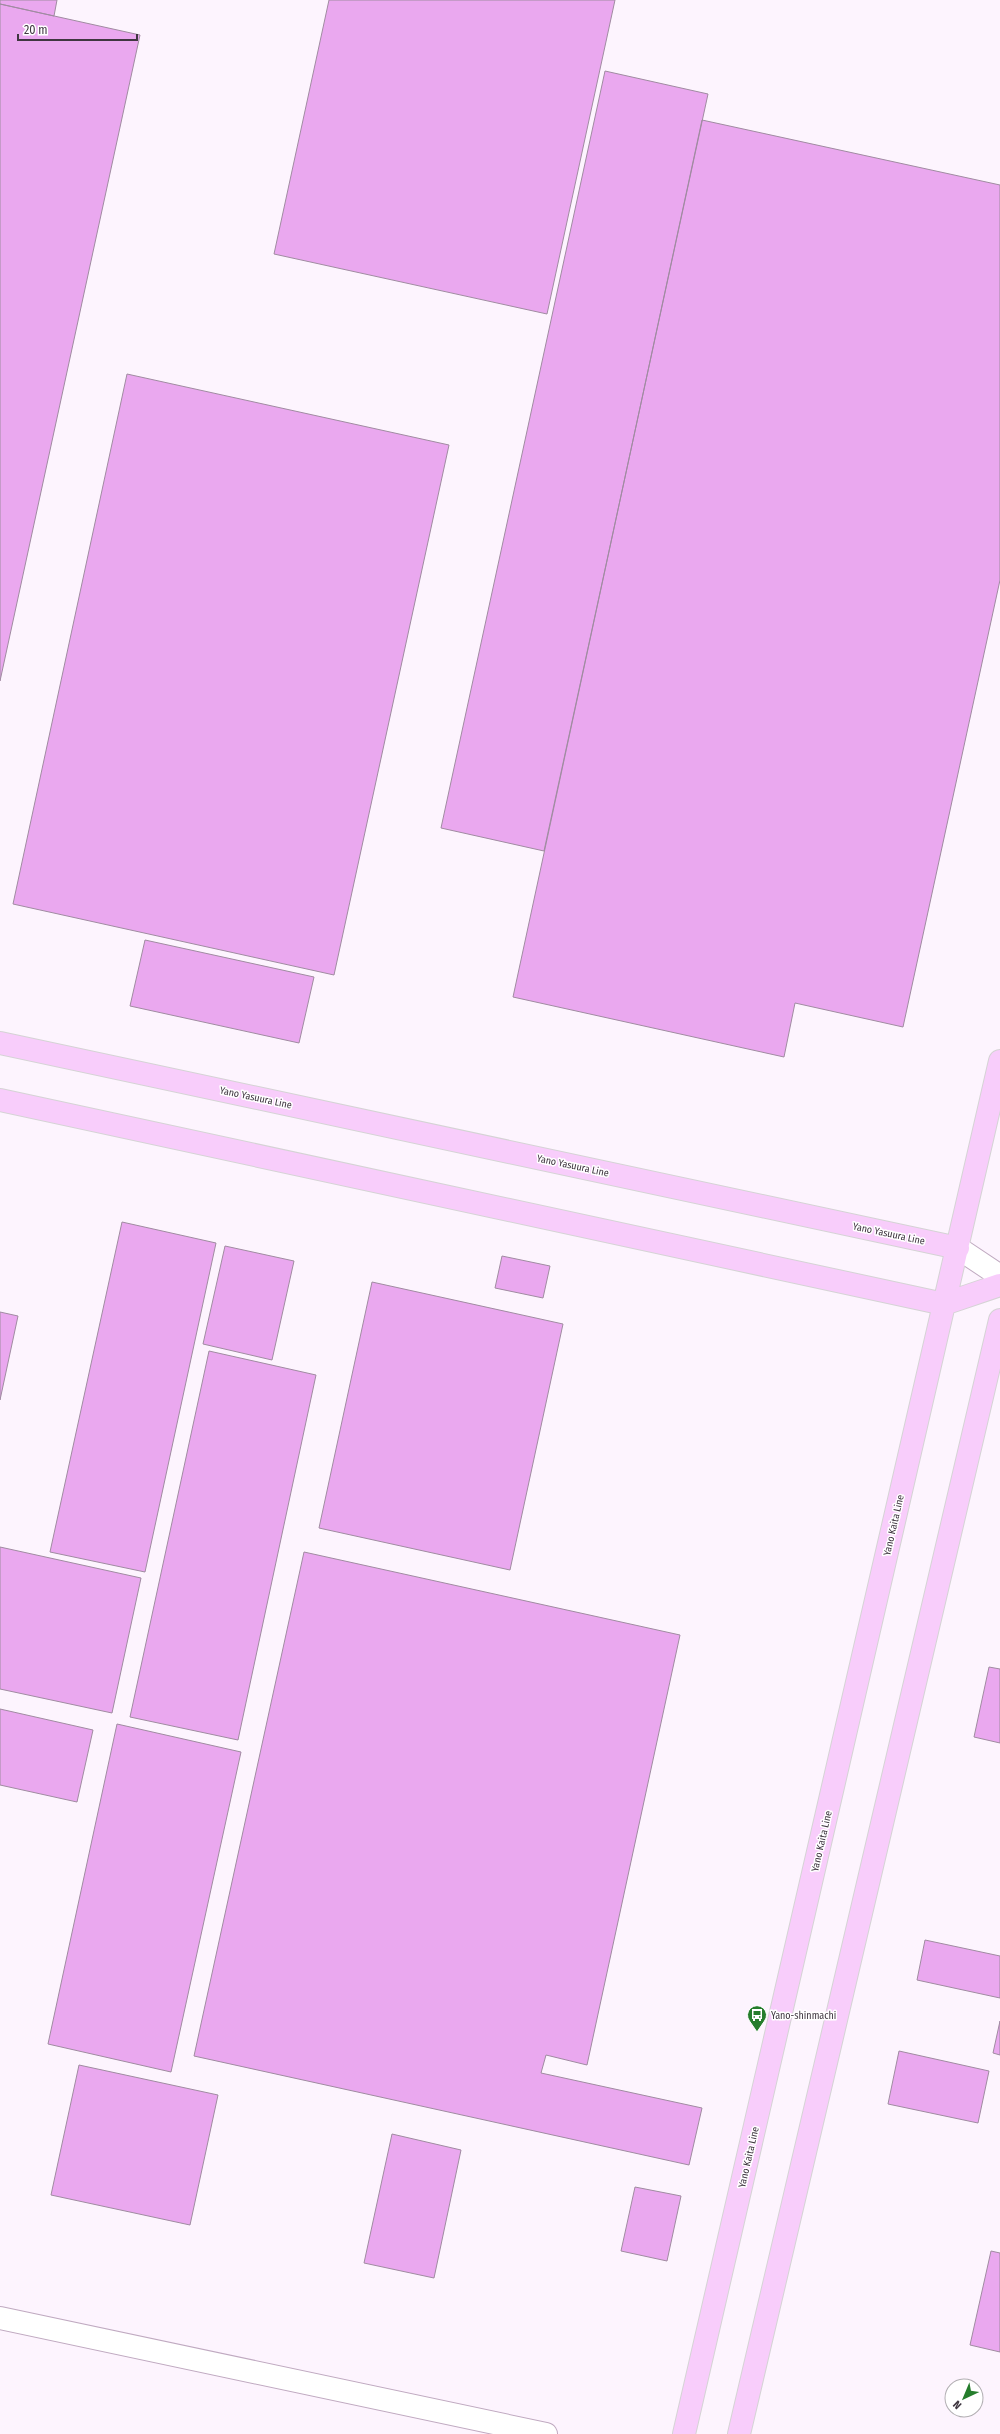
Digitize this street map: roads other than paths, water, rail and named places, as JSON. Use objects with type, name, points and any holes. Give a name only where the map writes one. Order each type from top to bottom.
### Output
[{"type":"main road","name":"Yano Yasuura Line","points":[[0,1042],[958,1248]]},
{"type":"main road","points":[[958,1248],[1000,1061]]},
{"type":"main road","points":[[0,1100],[944,1304],[1000,1285]]},
{"type":"main road","name":"Yano Kaita Line","points":[[684,2434],[958,1248]]},
{"type":"main road","points":[[739,2434],[1000,1320]]},
{"type":"street","points":[[958,1248],[1000,1276]]},
{"type":"street","points":[[0,2318],[546,2434]]},
{"type":"place","name":"Yano-shinmachi","points":[[757,2032]]}]
